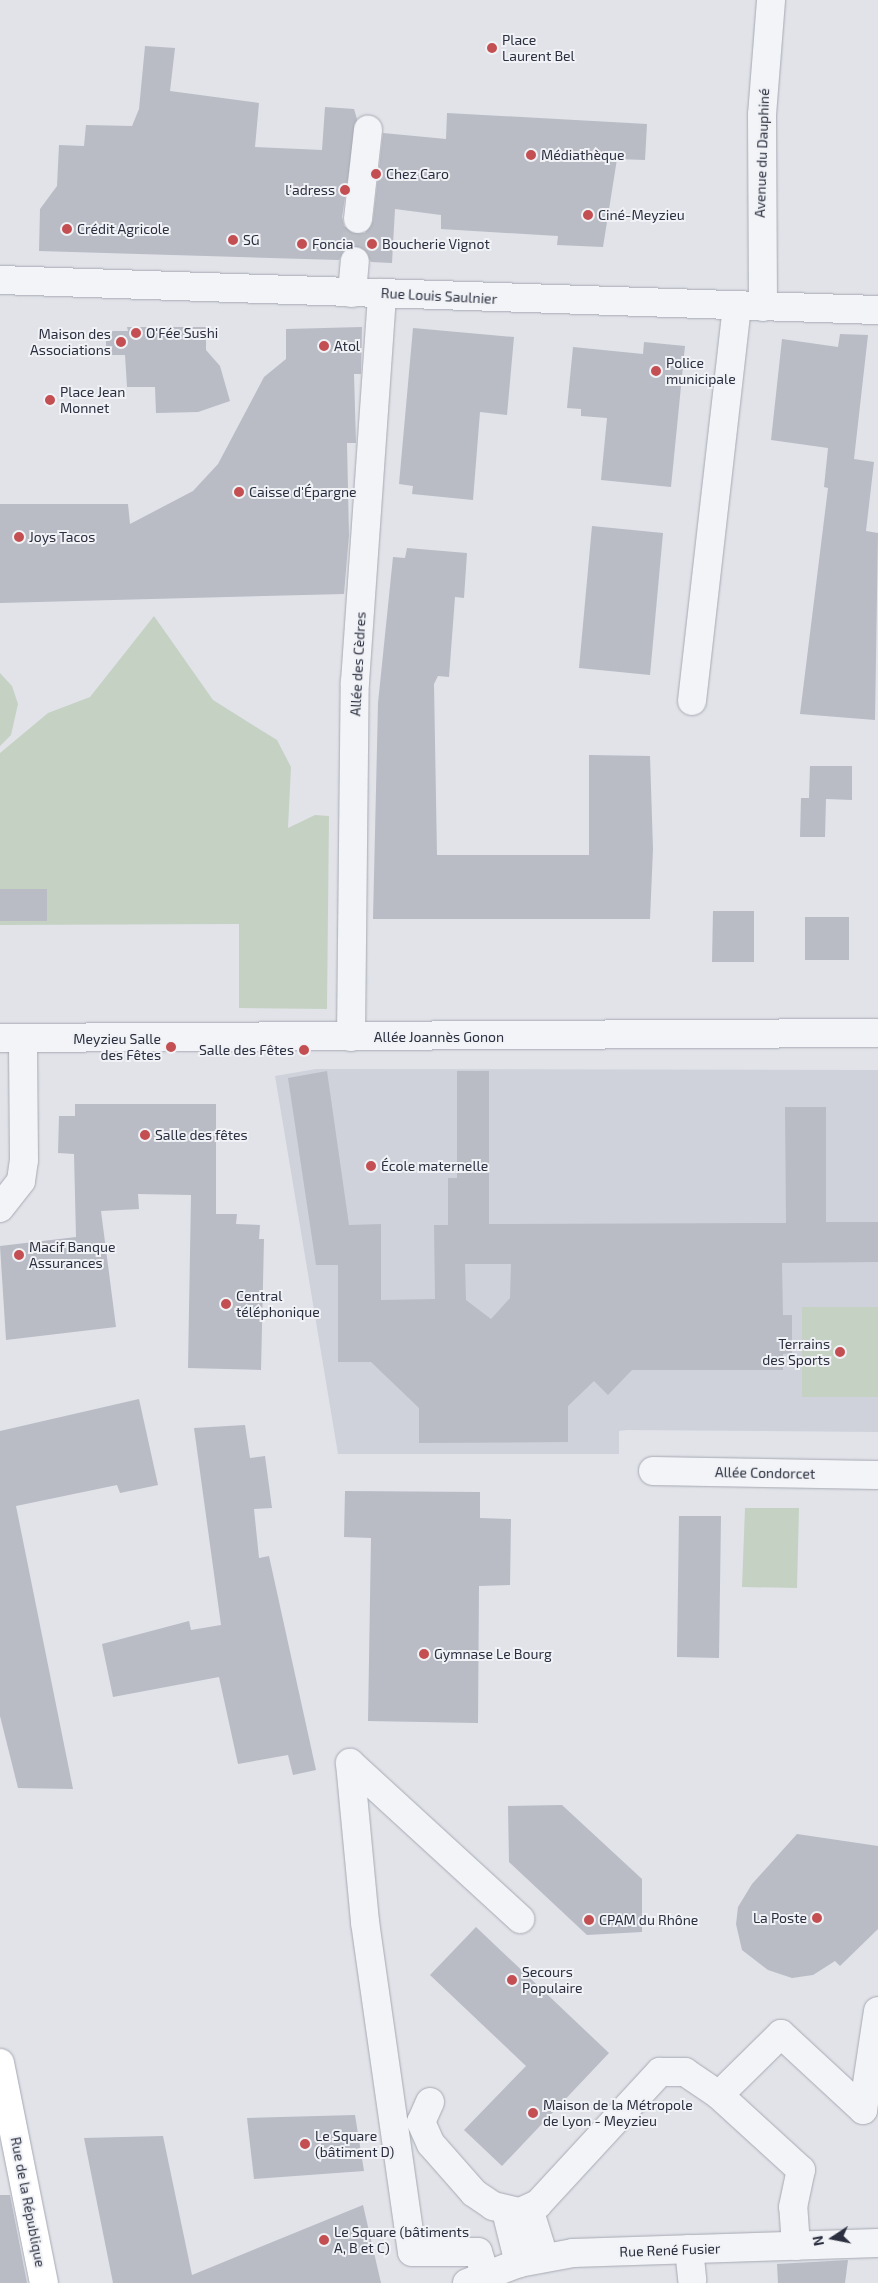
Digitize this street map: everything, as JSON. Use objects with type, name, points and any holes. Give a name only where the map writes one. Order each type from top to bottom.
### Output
[{"type":"main road","name":"Rue de la République","points":[[0,2063],[44,2283]]},
{"type":"street","name":"Avenue du Dauphiné","points":[[692,701],[750,307],[771,0]]},
{"type":"street","points":[[358,219],[368,130]]},
{"type":"street","points":[[352,293],[355,261]]},
{"type":"street","name":"Rue Louis Saulnier","points":[[0,280],[878,310]]},
{"type":"street","name":"Allée des Cèdres","points":[[352,1037],[355,682],[382,293]]},
{"type":"street","name":"Allée Joannès Gonon","points":[[11,1038],[878,1033]]},
{"type":"street","points":[[0,1208],[21,1181],[23,1102],[11,1038]]},
{"type":"street","name":"Allée Condorcet","points":[[653,1471],[878,1475]]},
{"type":"street","points":[[477,2280],[478,2252],[412,2252],[365,1922],[350,1763],[520,1919]]},
{"type":"street","points":[[719,2095],[782,2034],[863,2110],[878,2011]]},
{"type":"street","points":[[518,2211],[660,2072],[685,2072],[719,2095],[801,2170],[793,2207],[796,2246]]},
{"type":"street","points":[[430,2102],[422,2122],[431,2144],[474,2192],[518,2211]]},
{"type":"street","points":[[518,2211],[530,2266]]},
{"type":"street","name":"Rue René Fusier","points":[[477,2280],[530,2266],[689,2249],[878,2243]]},
{"type":"street","points":[[689,2249],[692,2280]]},
{"type":"shaded area","points":[[316,1069],[878,1070],[878,1432],[627,1430],[619,1431],[619,1454],[338,1454],[275,1076]]},
{"type":"green space","points":[[154,616],[213,700],[277,740],[291,767],[288,828],[315,815],[329,816],[327,1009],[239,1008],[239,924],[0,925],[0,753],[48,713],[90,697]]},
{"type":"green space","points":[[0,673],[12,686],[18,704],[11,735],[0,746]]},
{"type":"green space","name":"Terrains des Sports","points":[[802,1307],[878,1307],[878,1397],[802,1397]]},
{"type":"green space","points":[[745,1508],[799,1508],[797,1588],[742,1587]]},
{"type":"building","points":[[145,46],[175,48],[170,91],[259,103],[255,147],[322,150],[325,107],[354,109],[357,119],[342,217],[344,226],[356,234],[365,233],[373,221],[383,133],[446,139],[447,113],[647,124],[645,160],[617,159],[603,247],[557,245],[558,236],[441,229],[441,215],[395,209],[392,263],[371,262],[364,249],[356,245],[343,252],[339,260],[39,251],[40,209],[57,186],[59,145],[84,146],[86,125],[132,126],[139,109]]},
{"type":"building","points":[[127,327],[206,327],[206,350],[220,366],[230,401],[198,412],[156,413],[155,387],[127,387],[125,355],[106,355],[106,331],[128,331]]},
{"type":"building","points":[[362,327],[361,374],[354,374],[356,443],[347,443],[349,535],[344,594],[0,603],[0,504],[128,504],[130,524],[193,491],[218,464],[264,377],[286,359],[286,329]]},
{"type":"building","points":[[413,328],[514,337],[507,415],[480,412],[473,500],[412,494],[413,486],[399,484]]},
{"type":"building","points":[[840,334],[868,335],[854,459],[874,462],[866,531],[878,533],[875,720],[800,714],[828,488],[824,487],[828,448],[771,440],[782,339],[838,347]]},
{"type":"building","points":[[644,342],[685,346],[671,487],[601,480],[607,418],[581,416],[581,409],[567,408],[573,347],[643,354]]},
{"type":"building","points":[[592,526],[663,533],[650,675],[579,668]]},
{"type":"building","points":[[407,548],[467,553],[464,598],[455,597],[449,677],[438,676],[434,684],[437,855],[589,855],[589,755],[650,756],[653,849],[650,919],[373,919],[378,703],[393,557],[405,558]]},
{"type":"building","points":[[810,766],[852,766],[852,800],[826,799],[825,837],[800,837],[801,798],[809,798]]},
{"type":"building","points":[[0,889],[47,889],[47,921],[0,921]]},
{"type":"building","points":[[713,911],[754,911],[754,962],[712,962]]},
{"type":"building","points":[[805,917],[849,917],[849,960],[805,960]]},
{"type":"building","points":[[327,1071],[349,1225],[381,1224],[381,1300],[435,1299],[434,1225],[448,1225],[448,1178],[457,1178],[457,1071],[489,1071],[489,1224],[786,1223],[785,1107],[826,1107],[826,1222],[878,1222],[878,1262],[782,1263],[783,1315],[792,1315],[792,1353],[783,1354],[783,1370],[632,1370],[608,1395],[594,1381],[568,1406],[568,1442],[419,1443],[419,1408],[371,1362],[338,1362],[338,1265],[316,1265],[288,1078]],"holes":[[[465,1264],[511,1264],[510,1298],[491,1319],[466,1300]]]},
{"type":"building","points":[[75,1104],[216,1104],[216,1214],[237,1214],[236,1224],[260,1225],[259,1239],[264,1239],[261,1370],[188,1368],[191,1195],[138,1194],[139,1209],[101,1211],[116,1327],[6,1340],[0,1246],[76,1237],[74,1154],[58,1153],[59,1116],[75,1116]]},
{"type":"building","points":[[139,1399],[158,1485],[120,1493],[117,1485],[16,1506],[73,1789],[18,1788],[0,1716],[0,1431]]},
{"type":"building","points":[[245,1425],[250,1458],[265,1456],[272,1508],[254,1509],[259,1558],[269,1556],[316,1770],[293,1775],[288,1755],[238,1764],[219,1677],[113,1697],[102,1644],[189,1621],[191,1630],[221,1625],[194,1428]]},
{"type":"building","name":"Gymnase Le Bourg","points":[[345,1491],[480,1492],[480,1518],[511,1519],[510,1585],[479,1586],[478,1723],[368,1721],[371,1538],[344,1537]]},
{"type":"building","points":[[679,1516],[721,1516],[719,1658],[677,1657]]},
{"type":"building","points":[[562,1805],[642,1879],[642,1932],[587,1935],[509,1862],[508,1806]]},
{"type":"building","points":[[797,1834],[878,1846],[878,1929],[840,1966],[835,1961],[813,1975],[792,1978],[768,1970],[742,1950],[736,1924],[738,1907],[752,1884]]},
{"type":"building","points":[[476,1927],[609,2053],[502,2166],[464,2130],[526,2066],[430,1975]]},
{"type":"building","name":"Le Square (bâtiment D)","points":[[355,2115],[364,2171],[254,2179],[247,2118]]},
{"type":"building","name":"Le Square (bâtiments A, B et C)","points":[[163,2136],[192,2275],[363,2205],[381,2283],[113,2283],[84,2138]]},
{"type":"building","points":[[0,2195],[10,2195],[27,2283],[0,2283]]},
{"type":"building","points":[[848,2260],[845,2283],[778,2283],[777,2264]]},
{"type":"tunnel","points":[[355,261],[358,219]]},
{"type":"place","name":"Place Laurent Bel","points":[[492,48]]},
{"type":"place","name":"Médiathèque","points":[[531,155]]},
{"type":"place","name":"Chez Caro","points":[[376,174]]},
{"type":"place","name":"l'adress","points":[[345,190]]},
{"type":"place","name":"Ciné-Meyzieu","points":[[588,215]]},
{"type":"place","name":"Crédit Agricole","points":[[67,229]]},
{"type":"place","name":"SG","points":[[233,240]]},
{"type":"place","name":"Foncia","points":[[302,244]]},
{"type":"place","name":"Boucherie Vignot","points":[[372,244]]},
{"type":"place","name":"O'Fée Sushi","points":[[136,333]]},
{"type":"place","name":"Maison des Associations","points":[[121,342]]},
{"type":"place","name":"Atol","points":[[324,346]]},
{"type":"place","name":"Police municipale","points":[[656,371]]},
{"type":"place","name":"Place Jean Monnet","points":[[50,400]]},
{"type":"place","name":"Caisse d'Épargne","points":[[239,492]]},
{"type":"place","name":"Joys Tacos","points":[[19,537]]},
{"type":"place","name":"Meyzieu Salle des Fêtes","points":[[171,1047]]},
{"type":"place","name":"Salle des Fêtes","points":[[304,1050]]},
{"type":"place","name":"Salle des fêtes","points":[[145,1135]]},
{"type":"place","name":"École maternelle","points":[[371,1166]]},
{"type":"place","name":"Macif Banque Assurances","points":[[19,1255]]},
{"type":"place","name":"Central téléphonique","points":[[226,1304]]},
{"type":"place","name":"Terrains des Sports","points":[[840,1352]]},
{"type":"place","name":"Gymnase Le Bourg","points":[[424,1654]]},
{"type":"place","name":"La Poste","points":[[817,1918]]},
{"type":"place","name":"CPAM du Rhône","points":[[589,1920]]},
{"type":"place","name":"Secours Populaire","points":[[512,1980]]},
{"type":"place","name":"Maison de la Métropole de Lyon - Meyzieu","points":[[533,2113]]},
{"type":"place","name":"Le Square (bâtiment D)","points":[[305,2144]]},
{"type":"place","name":"Le Square (bâtiments A, B et C)","points":[[324,2240]]}]
